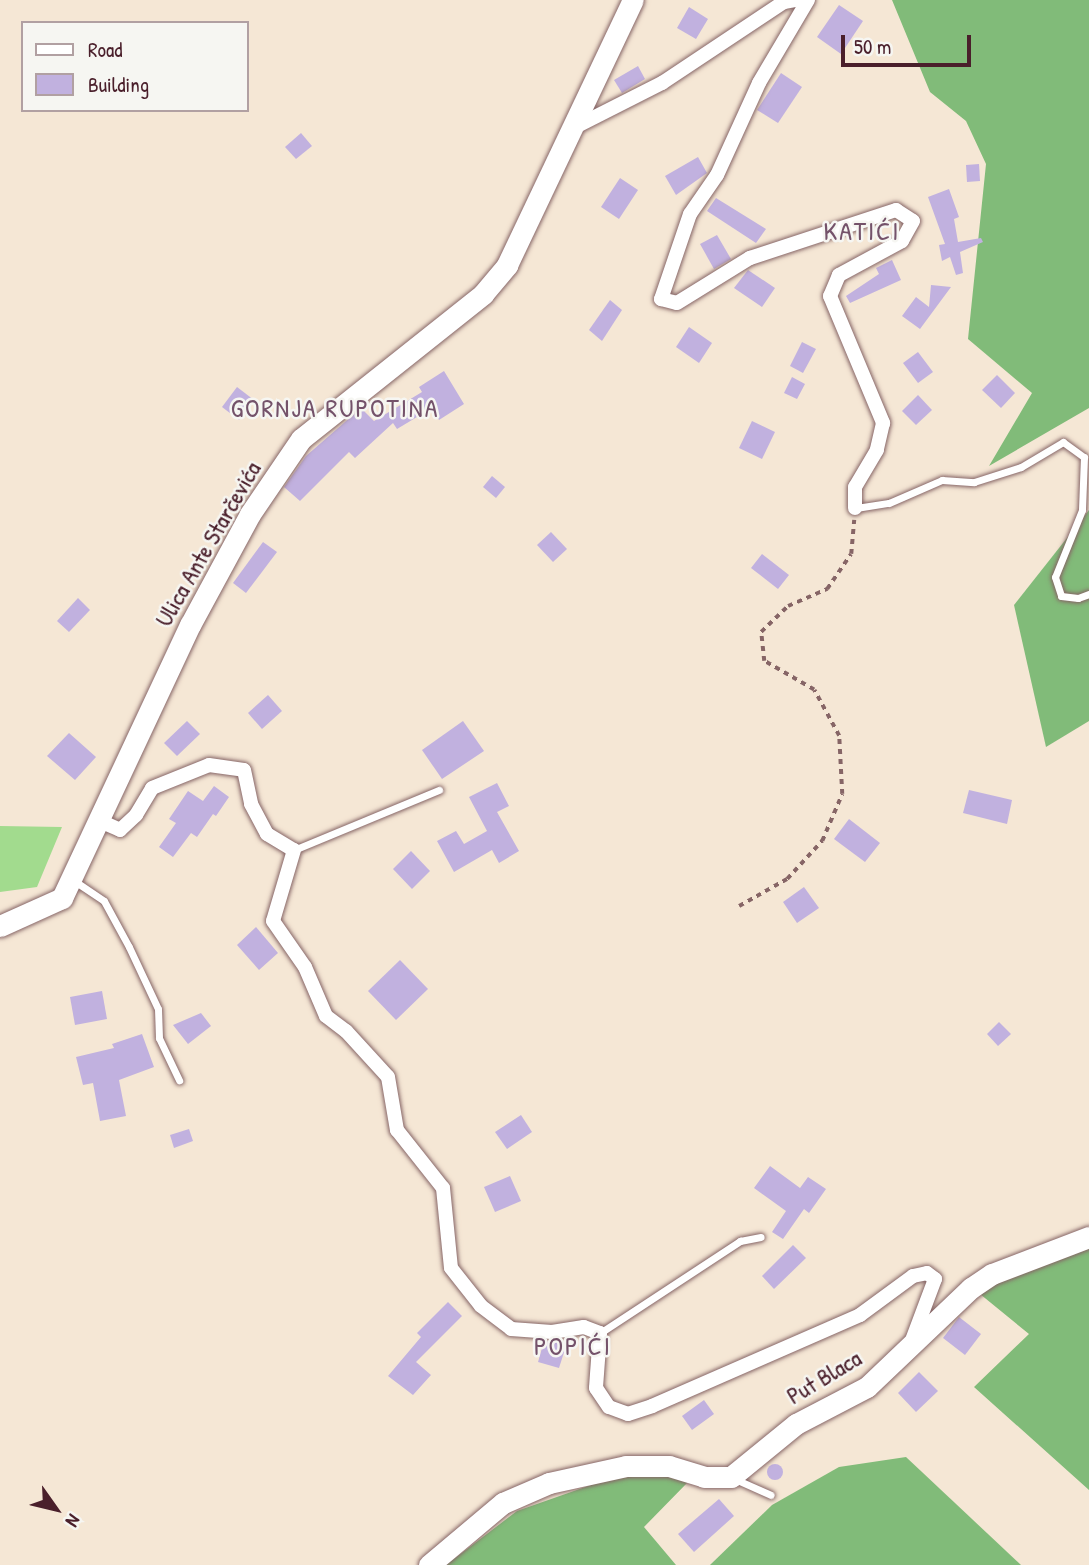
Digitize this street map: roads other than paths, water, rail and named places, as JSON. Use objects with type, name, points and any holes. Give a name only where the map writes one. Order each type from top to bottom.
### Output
[{"type":"street","name":"Ulica Ante Starčevića","points":[[0,926],[62,898],[73,880],[190,625],[250,514],[301,439],[483,294],[507,265],[633,0]]},
{"type":"street","points":[[570,130],[662,83],[784,2],[796,0]]},
{"type":"street","points":[[808,0],[760,83],[717,175],[691,215],[661,299],[677,303],[750,258],[896,210],[913,221],[902,241],[839,275],[830,296],[883,423],[877,450],[855,487],[855,508]]},
{"type":"street","points":[[100,821],[121,830],[136,815],[152,788],[209,765],[244,770],[251,804],[267,834],[294,850],[273,921],[305,967],[326,1016],[346,1031],[388,1077],[397,1130],[443,1188],[451,1268],[481,1306],[511,1329],[552,1332],[584,1327],[600,1333],[596,1388],[609,1407],[628,1414],[860,1315],[913,1276],[927,1273],[935,1279],[908,1351]]},
{"type":"street","name":"Put Blaca","points":[[731,1478],[796,1424],[867,1387],[908,1351],[971,1288],[992,1275],[1089,1237]]},
{"type":"street","points":[[429,1565],[503,1503],[549,1483],[626,1466],[669,1466],[704,1476],[731,1478]]},
{"type":"lane","points":[[855,508],[889,503],[942,480],[974,482],[1010,470],[1063,442],[1084,457],[1082,510],[1055,577],[1061,596],[1079,598],[1089,594]]},
{"type":"lane","points":[[294,850],[439,790]]},
{"type":"lane","points":[[73,880],[104,901],[129,947],[158,1009],[159,1038],[179,1080]]},
{"type":"lane","points":[[600,1333],[740,1241],[761,1237]]},
{"type":"lane","points":[[731,1478],[771,1495]]},
{"type":"district","name":"KATIĆI","points":[[862,231]]},
{"type":"district","name":"GORNJA RUPOTINA","points":[[335,408]]},
{"type":"district","name":"POPIĆI","points":[[573,1346]]}]
